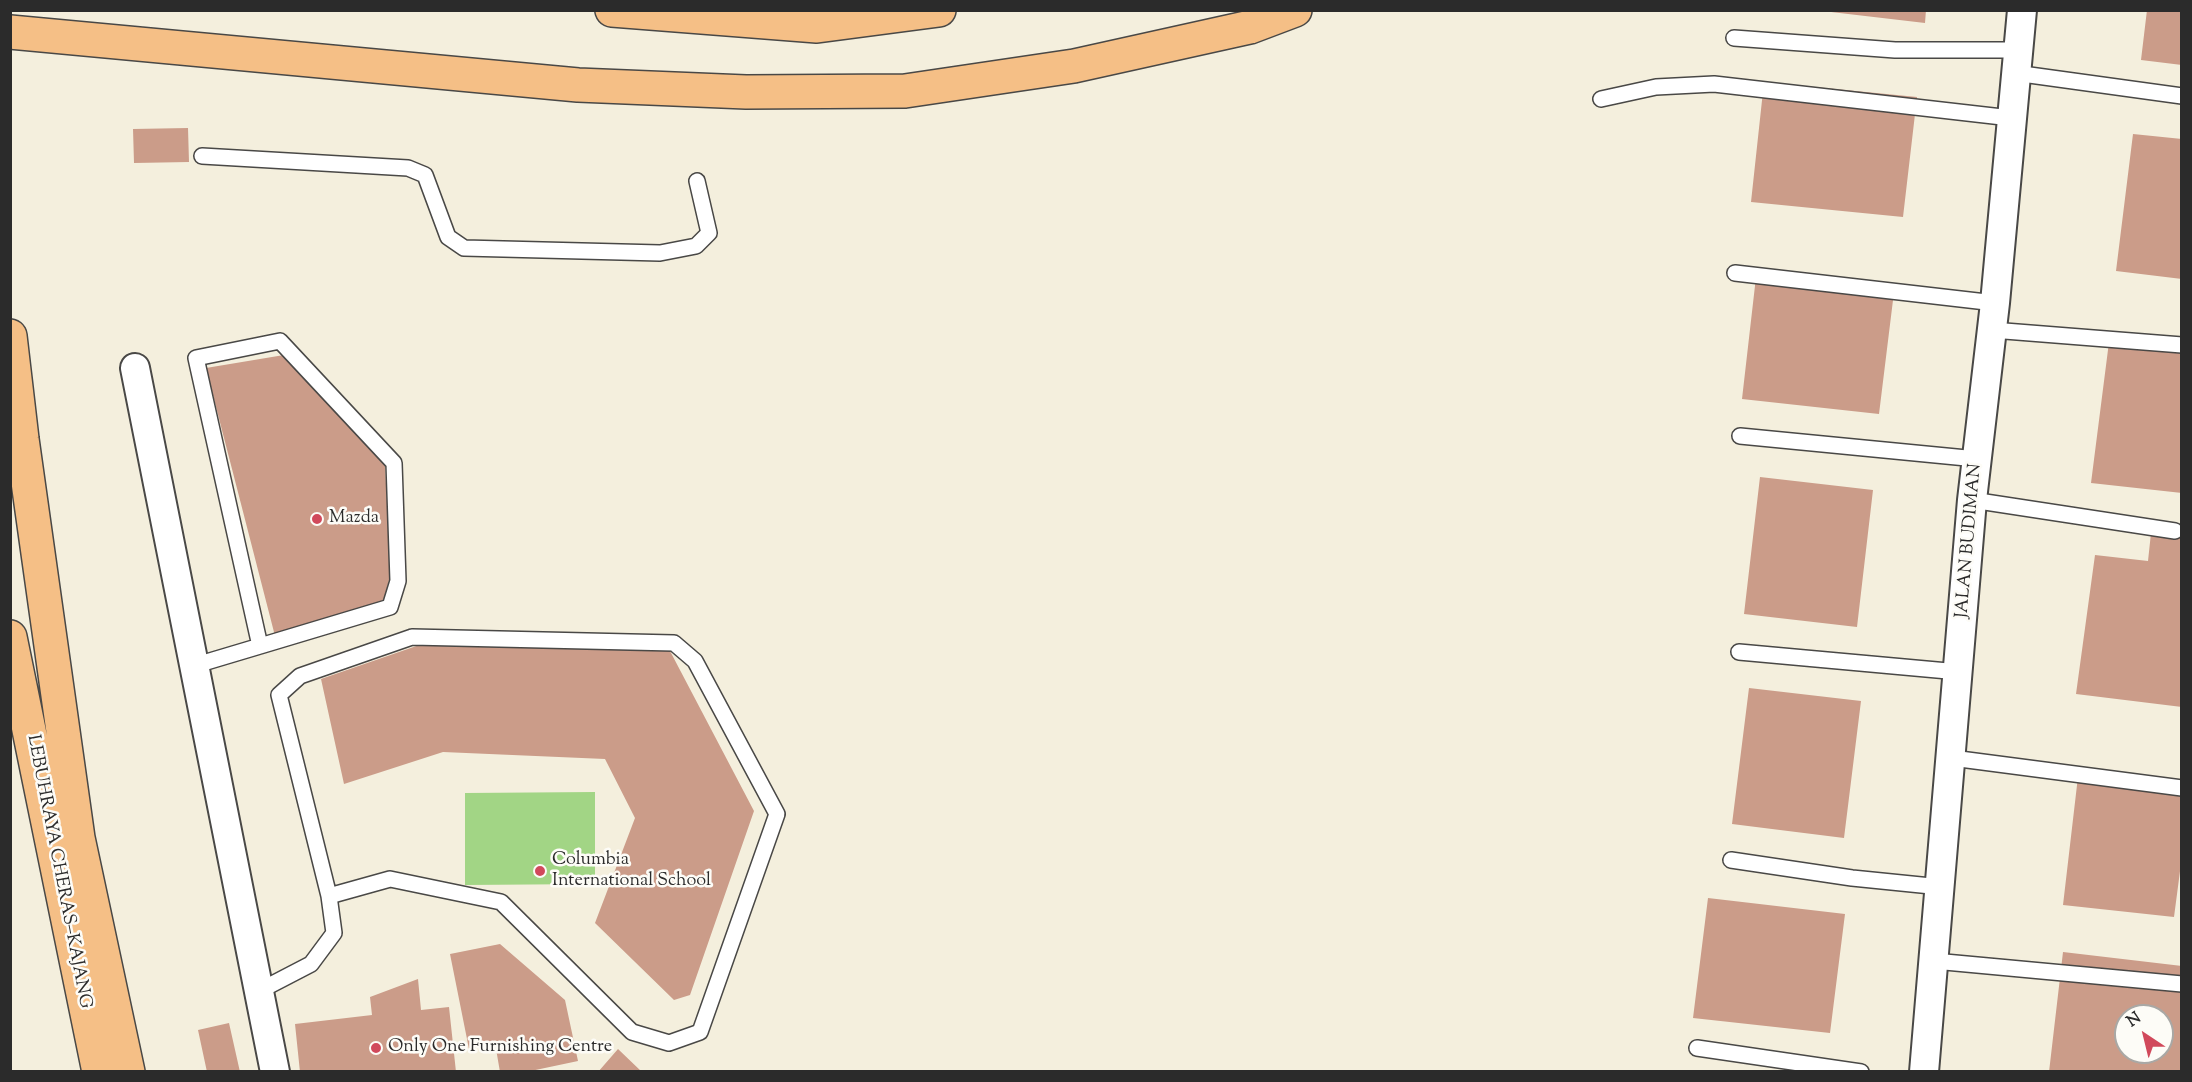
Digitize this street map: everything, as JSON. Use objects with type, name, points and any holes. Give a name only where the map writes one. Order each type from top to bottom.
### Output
[{"type":"highway","points":[[612,10],[817,26],[939,10]]},
{"type":"highway","points":[[10,32],[578,85],[746,92],[905,91],[1074,66],[1250,27],[1295,10]]},
{"type":"highway","points":[[10,336],[22,438],[78,838],[128,1071]]},
{"type":"highway","name":"LEBUHRAYA CHERAS–KAJANG","points":[[10,637],[99,1071]]},
{"type":"street","name":"JALAN BUDIMAN","points":[[1924,1071],[1972,500],[1993,316],[2022,10]]},
{"type":"street","points":[[135,368],[275,1071]]},
{"type":"lane","points":[[1734,38],[2016,62],[2181,96]]},
{"type":"lane","points":[[1601,99],[1656,87],[1714,84],[2011,118]]},
{"type":"lane","points":[[202,156],[408,168],[425,175],[448,237],[464,248],[660,253],[696,246],[709,234],[697,181]]},
{"type":"lane","points":[[1735,273],[2181,345]]},
{"type":"lane","points":[[193,666],[260,646],[390,607],[398,581],[394,464],[280,341],[196,358],[260,646]]},
{"type":"lane","points":[[1740,436],[1977,459]]},
{"type":"lane","points":[[1972,500],[2175,531]]},
{"type":"lane","points":[[259,991],[311,964],[334,933],[329,896],[279,695],[300,676],[412,636],[674,643],[695,661],[777,814],[700,1032],[669,1043],[632,1032],[501,902],[390,879],[329,896]]},
{"type":"lane","points":[[1739,652],[1959,672]]},
{"type":"lane","points":[[1952,758],[2181,788]]},
{"type":"lane","points":[[1731,860],[1852,878],[1941,887]]},
{"type":"lane","points":[[1934,961],[2181,984]]},
{"type":"lane","points":[[1697,1048],[1861,1071]]},
{"type":"green space","points":[[595,792],[595,884],[465,885],[465,793]]},
{"type":"building","points":[[1814,10],[1926,10],[1925,23]]},
{"type":"building","points":[[2147,10],[2182,10],[2182,65],[2141,60]]},
{"type":"building","points":[[1764,82],[1917,97],[1903,217],[1751,202]]},
{"type":"building","points":[[188,128],[189,162],[134,163],[133,129]]},
{"type":"building","points":[[2133,134],[2182,139],[2182,279],[2116,271]]},
{"type":"building","points":[[1756,277],[1894,292],[1879,414],[1742,399]]},
{"type":"building","points":[[2109,342],[2182,351],[2182,493],[2091,483]]},
{"type":"building","name":"Mazda","points":[[284,355],[385,466],[391,572],[384,600],[275,636],[206,368]]},
{"type":"building","points":[[1760,477],[1873,490],[1857,627],[1744,614]]},
{"type":"building","points":[[2151,533],[2182,537],[2182,707],[2076,694],[2095,555],[2148,561]]},
{"type":"building","points":[[428,642],[670,651],[754,811],[690,995],[674,1000],[595,923],[635,818],[605,759],[443,752],[344,784],[321,679]]},
{"type":"building","points":[[1749,688],[1861,701],[1844,838],[1732,824]]},
{"type":"building","points":[[2079,768],[2182,780],[2182,856],[2174,917],[2063,905]]},
{"type":"building","points":[[1708,898],[1845,914],[1830,1033],[1693,1018]]},
{"type":"building","points":[[500,944],[565,1000],[578,1061],[526,1072],[500,1072],[495,1043],[469,1049],[450,954]]},
{"type":"building","points":[[2063,952],[2182,966],[2182,1072],[2049,1072]]},
{"type":"building","name":"Only One Furnishing Centre","points":[[418,979],[421,1010],[449,1007],[456,1072],[300,1072],[295,1024],[372,1015],[370,997]]},
{"type":"building","points":[[229,1023],[240,1072],[207,1072],[198,1030]]},
{"type":"building","points":[[618,1049],[642,1072],[598,1072]]},
{"type":"place","name":"Mazda","points":[[317,519]]},
{"type":"place","name":"Columbia International School","points":[[540,871]]},
{"type":"place","name":"Only One Furnishing Centre","points":[[376,1048]]}]
